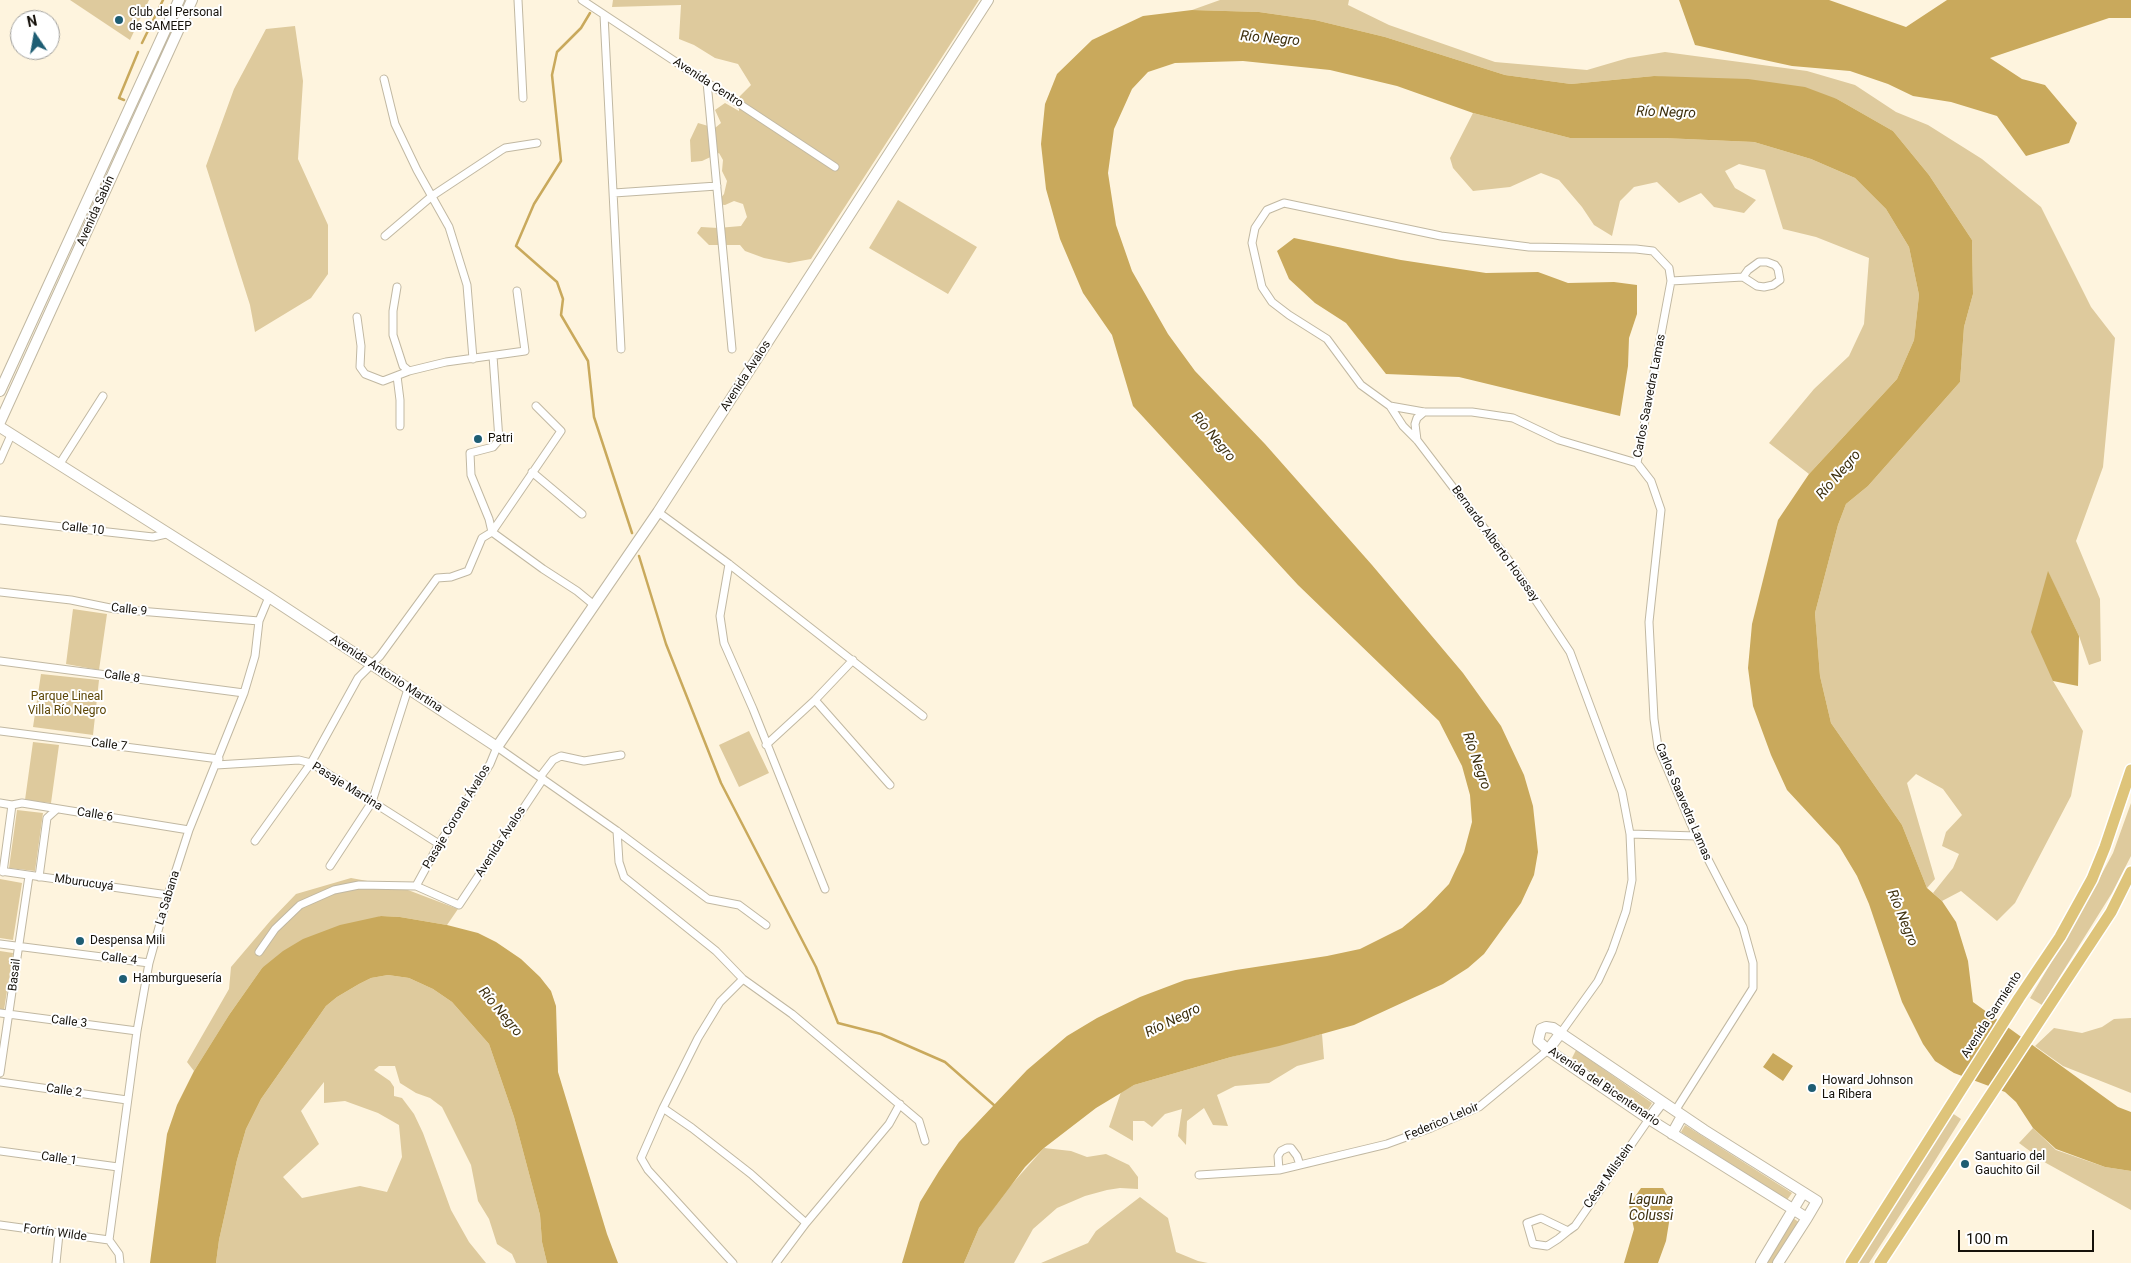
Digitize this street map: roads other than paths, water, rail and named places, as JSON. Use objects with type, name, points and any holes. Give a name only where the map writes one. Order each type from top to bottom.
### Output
[{"type":"main road","name":"Avenida Sarmiento","points":[[1851,1263],[2019,998],[2060,937],[2092,879],[2115,820],[2131,770]]},
{"type":"main road","points":[[1880,1263],[2111,912],[2131,872]]},
{"type":"street","name":"Avenida Sabín","points":[[0,391],[179,0]]},
{"type":"street","name":"Avenida Sabín","points":[[0,422],[192,0]]},
{"type":"street","points":[[518,0],[523,98]]},
{"type":"street","name":"Avenida Centro","points":[[582,0],[834,167]]},
{"type":"street","name":"Avenida Ávalos","points":[[497,747],[658,512],[988,0]]},
{"type":"street","points":[[604,15],[621,349]]},
{"type":"street","points":[[384,79],[395,124],[449,226],[467,285],[473,359]]},
{"type":"street","points":[[707,82],[732,349]]},
{"type":"street","points":[[385,236],[432,196],[506,148],[537,143]]},
{"type":"street","points":[[614,193],[716,186]]},
{"type":"street","name":"Bernardo Alberto Houssay","points":[[1560,1034],[1598,981],[1612,951],[1626,911],[1632,880],[1630,834],[1622,792],[1570,652],[1513,566],[1417,440],[1403,426],[1390,406],[1361,385],[1328,339],[1288,315],[1272,302],[1262,287],[1252,243],[1255,228],[1267,210],[1284,203],[1441,236],[1529,247],[1636,249],[1653,252],[1669,268],[1671,281]]},
{"type":"street","points":[[1671,281],[1743,277],[1756,286],[1764,287],[1773,285],[1780,280],[1778,269],[1767,262],[1759,262],[1748,270],[1743,277]]},
{"type":"street","name":"Carlos Saavedra Lamas","points":[[1671,281],[1637,463],[1652,481],[1661,510],[1649,622],[1654,719],[1658,747],[1696,836],[1743,927],[1753,963],[1753,988],[1678,1113]]},
{"type":"street","points":[[397,287],[393,311],[393,335],[403,366],[409,371]]},
{"type":"street","points":[[357,317],[361,346],[360,367],[365,374],[383,381],[409,371],[446,362],[525,351],[517,291]]},
{"type":"street","points":[[493,356],[499,440],[493,447],[470,453],[471,474],[489,519],[492,532],[594,605]]},
{"type":"street","points":[[397,376],[400,400],[400,426]]},
{"type":"street","points":[[59,465],[103,396]]},
{"type":"street","points":[[255,841],[311,763],[358,678],[380,656],[437,578],[451,577],[468,571],[482,538],[492,532],[561,431],[536,406]]},
{"type":"street","points":[[1390,406],[1424,412],[1472,412],[1513,418],[1559,440],[1637,463]]},
{"type":"street","points":[[1417,440],[1415,424],[1417,418],[1424,412]]},
{"type":"street","name":"Avenida Antonio Martina","points":[[0,428],[269,597],[497,747],[617,831],[708,899],[739,905],[766,925]]},
{"type":"street","points":[[0,460],[11,435]]},
{"type":"street","points":[[532,472],[582,514]]},
{"type":"street","points":[[658,512],[730,564],[923,716]]},
{"type":"street","name":"Calle 10","points":[[0,520],[153,537],[166,534]]},
{"type":"street","points":[[730,564],[720,616],[724,643],[753,709],[825,889]]},
{"type":"street","name":"Calle 9","points":[[0,592],[71,600],[115,609],[259,622]]},
{"type":"street","name":"La Sabana","points":[[110,1240],[127,1100],[149,963],[189,830],[244,693],[255,656],[259,622],[269,597]]},
{"type":"street","points":[[766,745],[815,700],[853,660]]},
{"type":"street","name":"Calle 8","points":[[0,661],[244,693]]},
{"type":"street","points":[[330,866],[372,802],[408,689]]},
{"type":"street","points":[[815,700],[890,785]]},
{"type":"street","name":"Calle 7","points":[[0,731],[217,762]]},
{"type":"street","name":"Pasaje Coronel Ávalos","points":[[416,886],[490,764],[497,747]]},
{"type":"street","name":"Avenida Ávalos","points":[[416,886],[460,905],[553,760],[560,756],[584,762],[621,755]]},
{"type":"street","name":"Pasaje Martina","points":[[217,762],[299,760],[311,763],[440,844]]},
{"type":"street","name":"Calle 6","points":[[0,803],[12,805],[22,803],[189,830]]},
{"type":"street","points":[[1,872],[12,805]]},
{"type":"street","points":[[39,877],[47,818],[57,809]]},
{"type":"street","points":[[617,831],[619,862],[624,877],[716,951],[743,979],[792,1014],[900,1104],[919,1121],[925,1141]]},
{"type":"street","points":[[1630,834],[1696,836]]},
{"type":"street","name":"Mburucuyá","points":[[1,872],[168,895]]},
{"type":"street","name":"Basail","points":[[0,1073],[29,876]]},
{"type":"street","points":[[258,952],[275,929],[300,905],[326,894],[359,886],[416,886]]},
{"type":"street","name":"Calle 4","points":[[0,944],[149,963]]},
{"type":"street","points":[[733,1263],[648,1170],[641,1158],[663,1108],[698,1038],[720,1002],[743,979]]},
{"type":"street","name":"Calle 3","points":[[0,1013],[137,1031]]},
{"type":"street","name":"Avenida del Bicentenario","points":[[1546,1027],[1553,1028],[1560,1034],[1678,1113],[1818,1201],[1807,1218],[1672,1134],[1548,1050],[1538,1041],[1541,1029],[1546,1027]]},
{"type":"street","name":"Federico Leloir","points":[[1199,1175],[1279,1170],[1388,1144],[1431,1128],[1479,1108],[1548,1050],[1560,1034]]},
{"type":"street","name":"Calle 2","points":[[0,1082],[127,1100]]},
{"type":"street","points":[[1649,1118],[1662,1102]]},
{"type":"street","points":[[776,1263],[806,1223],[878,1139],[900,1104]]},
{"type":"street","points":[[663,1108],[751,1174],[806,1223]]},
{"type":"street","points":[[1672,1134],[1678,1113]]},
{"type":"street","name":"César Milstein","points":[[1568,1232],[1541,1218],[1527,1223],[1533,1244],[1547,1246],[1568,1232],[1575,1226],[1649,1118]]},
{"type":"street","points":[[1279,1170],[1278,1156],[1280,1151],[1287,1148],[1291,1148],[1298,1156],[1300,1165]]},
{"type":"street","name":"Calle 1","points":[[0,1151],[118,1167]]},
{"type":"street","points":[[1761,1263],[1803,1193]]},
{"type":"street","points":[[1778,1263],[1807,1218]]},
{"type":"street","name":"Fortín Wilde","points":[[0,1226],[110,1240]]},
{"type":"street","points":[[56,1263],[60,1234]]},
{"type":"street","points":[[110,1240],[119,1254],[120,1263]]},
{"type":"water","points":[[1679,0],[1829,0],[1906,27],[1947,0],[2131,0],[2131,18],[2109,18],[1990,58],[2022,79],[2045,85],[2077,123],[2069,143],[2026,156],[1997,116],[1951,102],[1913,96],[1888,84],[1850,71],[1792,66],[1695,45]]},
{"type":"water","name":"Río Negro","points":[[1192,10],[1259,12],[1315,20],[1385,37],[1505,75],[1571,84],[1654,76],[1748,79],[1805,87],[1837,99],[1893,131],[1929,175],[1972,240],[1973,294],[1964,327],[1960,382],[1868,486],[1846,504],[1838,525],[1815,613],[1820,676],[1831,723],[1902,825],[1927,888],[1942,901],[1956,922],[1968,961],[1973,1002],[2118,1107],[2131,1112],[2131,1171],[2105,1167],[2056,1149],[2033,1128],[2016,1102],[2005,1092],[1954,1073],[1935,1061],[1923,1044],[1902,1002],[1869,904],[1857,876],[1839,846],[1787,790],[1771,755],[1753,706],[1748,668],[1752,624],[1778,520],[1809,474],[1897,379],[1914,340],[1919,295],[1909,247],[1886,209],[1855,178],[1811,159],[1754,142],[1663,138],[1570,138],[1473,113],[1397,86],[1330,70],[1243,61],[1175,63],[1148,72],[1132,89],[1114,129],[1108,173],[1116,225],[1132,271],[1168,334],[1195,371],[1265,444],[1372,565],[1463,673],[1501,726],[1524,775],[1533,806],[1538,852],[1534,875],[1521,903],[1484,954],[1468,968],[1443,984],[1354,1025],[1134,1085],[1096,1108],[1044,1148],[1025,1167],[979,1228],[964,1263],[902,1263],[920,1202],[959,1142],[1027,1070],[1067,1036],[1097,1018],[1140,997],[1185,980],[1360,949],[1402,928],[1426,908],[1449,884],[1464,852],[1472,822],[1470,795],[1462,766],[1439,721],[1298,585],[1133,406],[1112,335],[1083,293],[1060,239],[1046,189],[1041,144],[1045,104],[1057,74],[1092,40],[1143,16]]},
{"type":"water","points":[[1294,238],[1401,260],[1486,273],[1538,272],[1568,283],[1614,282],[1637,285],[1637,314],[1629,338],[1628,366],[1620,416],[1459,377],[1386,374],[1346,323],[1315,303],[1289,279],[1277,251]]},
{"type":"water","points":[[2048,571],[2079,636],[2078,686],[2053,681],[2031,632]]},
{"type":"water","name":"Río Negro","points":[[381,916],[400,917],[447,925],[478,933],[496,942],[521,959],[540,977],[551,991],[556,1006],[558,1072],[607,1234],[618,1263],[547,1263],[542,1242],[540,1215],[514,1117],[489,1044],[452,1002],[433,989],[409,978],[388,975],[371,978],[359,984],[326,1006],[261,1099],[246,1129],[237,1160],[219,1240],[216,1263],[150,1263],[167,1134],[177,1105],[194,1071],[229,1015],[262,968],[283,951],[303,939],[340,925]]},
{"type":"water","points":[[1773,1053],[1793,1066],[1783,1081],[1763,1067]]},
{"type":"water","name":"Laguna Colussi","points":[[1641,1188],[1663,1188],[1672,1204],[1666,1241],[1658,1263],[1624,1263],[1634,1229],[1629,1205]]},
{"type":"waterway","points":[[142,43],[163,0]]},
{"type":"waterway","points":[[590,13],[581,28],[557,52],[552,75],[561,161],[534,204],[516,246],[557,282],[563,299],[561,315],[588,361],[594,417],[632,533]]},
{"type":"waterway","points":[[124,100],[119,98],[138,52]]},
{"type":"waterway","points":[[639,556],[666,644],[721,783],[816,967],[838,1023],[881,1034],[945,1062],[995,1106]]},
{"type":"place","name":"Club del Personal de SAMEEP","points":[[119,20]]},
{"type":"place","name":"Patri","points":[[478,439]]},
{"type":"place","name":"Despensa Mili","points":[[80,941]]},
{"type":"place","name":"Hamburguesería","points":[[123,979]]},
{"type":"place","name":"Howard Johnson La Ribera","points":[[1812,1088]]},
{"type":"place","name":"Santuario del Gauchito Gil","points":[[1965,1164]]},
{"type":"park label","name":"Parque Lineal Villa Río Negro","points":[[67,704]]}]
